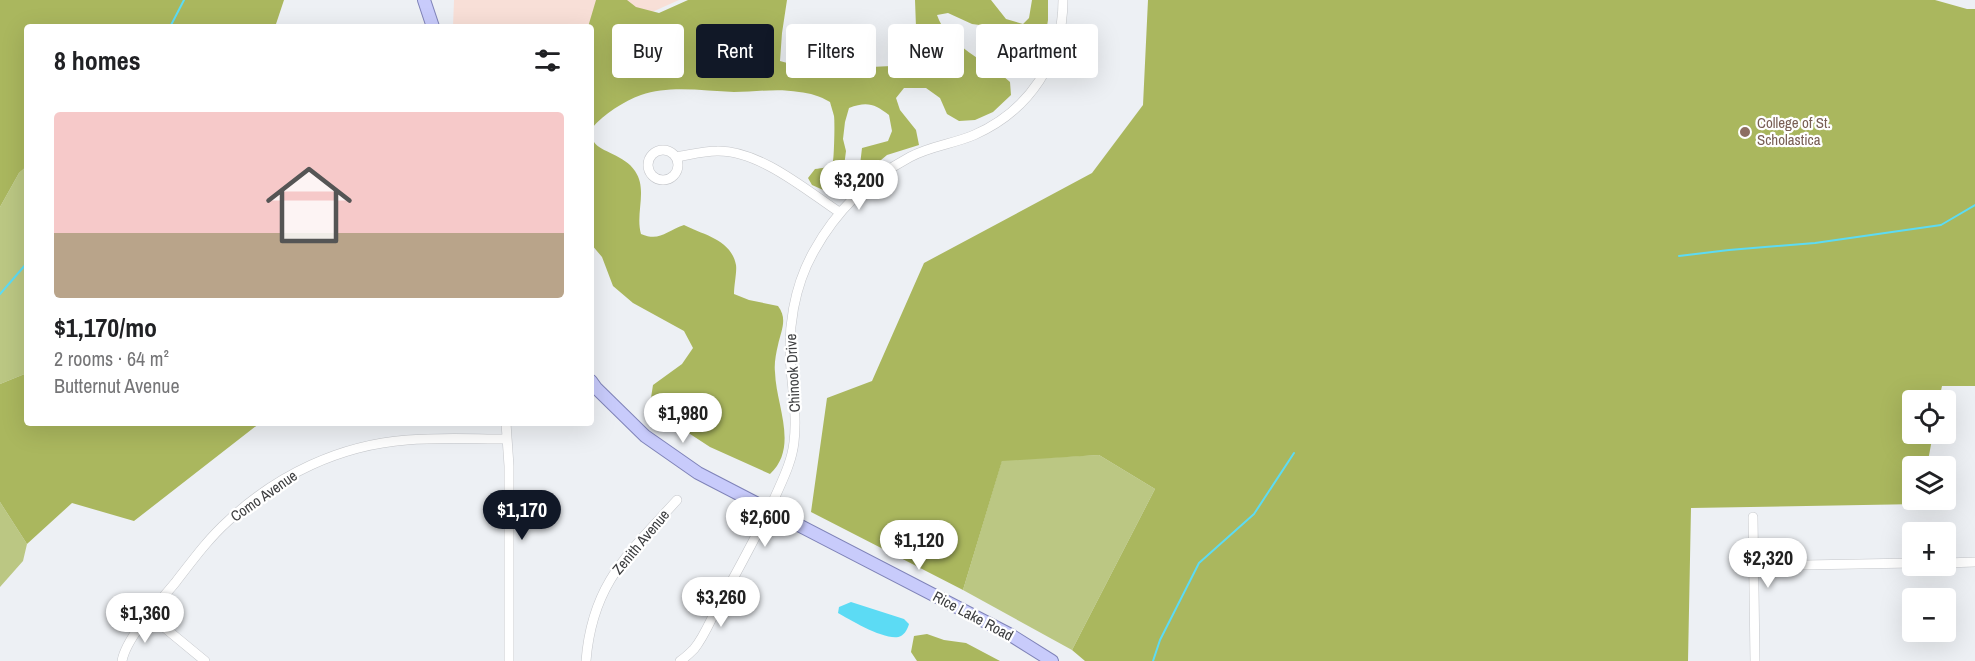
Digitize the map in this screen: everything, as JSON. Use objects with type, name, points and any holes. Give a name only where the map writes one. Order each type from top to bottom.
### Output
[{"type":"main road","points":[[424,0],[432,24]]},
{"type":"main road","name":"Rice Lake Road","points":[[594,385],[645,436],[698,473],[1009,634],[1052,661]]},
{"type":"street","name":"Chinook Drive","points":[[680,661],[695,648],[737,573],[788,468],[794,443],[796,410],[790,348],[792,321],[798,292],[813,252],[839,212],[857,194],[896,165],[912,156],[971,136],[993,126],[1013,112],[1036,88],[1049,65],[1060,32],[1063,0]]},
{"type":"street","points":[[676,157],[718,151],[745,155],[770,166],[839,212]]},
{"type":"street","points":[[506,426],[509,661]]},
{"type":"street","name":"Como Avenue","points":[[122,661],[124,650],[148,618],[196,556],[227,521],[294,472],[341,452],[392,441],[445,438],[507,440]]},
{"type":"street","name":"Zenith Avenue","points":[[586,661],[588,636],[606,584],[625,557],[676,500]]},
{"type":"street","points":[[1753,517],[1755,661]]},
{"type":"street","points":[[1956,563],[1975,562]]},
{"type":"street","points":[[1754,566],[1902,564]]},
{"type":"street","points":[[148,618],[165,628],[205,661]]},
{"type":"shaded area","points":[[454,0],[679,0],[625,24],[612,24],[612,30],[594,38],[594,24],[453,24]]},
{"type":"green space","points":[[0,0],[284,0],[276,24],[24,24],[24,169],[19,173],[0,207]]},
{"type":"green space","points":[[596,0],[627,0],[636,7],[659,13],[688,0],[787,0],[780,61],[786,63],[786,78],[876,78],[876,67],[888,66],[888,78],[964,78],[964,48],[976,57],[976,78],[1006,78],[1010,82],[1011,95],[993,112],[975,120],[959,121],[947,114],[940,98],[926,88],[904,88],[896,98],[900,110],[916,130],[919,145],[887,155],[868,171],[860,165],[862,148],[888,141],[892,131],[889,115],[870,105],[849,108],[843,139],[846,151],[843,174],[846,189],[839,197],[812,185],[808,178],[815,169],[825,167],[833,161],[834,147],[834,116],[830,102],[811,94],[783,90],[734,92],[663,90],[641,95],[628,101],[608,113],[594,126],[594,24],[589,24]]},
{"type":"green space","points":[[915,0],[991,0],[1006,19],[1023,24],[976,24],[948,13],[937,15],[941,24],[916,24]]},
{"type":"green space","points":[[1032,0],[1048,0],[1047,24],[1023,24],[1029,18]]},
{"type":"green space","points":[[1148,0],[1935,0],[1975,9],[1975,386],[1942,386],[1941,390],[1902,390],[1902,444],[1931,444],[1929,456],[1902,456],[1902,504],[1691,508],[1688,661],[1085,661],[1072,650],[1155,489],[1099,455],[1002,461],[963,590],[811,512],[827,398],[872,381],[924,263],[1092,173],[1143,105]]},
{"type":"green space","points":[[594,142],[625,161],[639,178],[641,234],[653,237],[663,235],[684,225],[715,239],[733,256],[736,265],[734,294],[749,300],[778,306],[781,311],[783,325],[775,369],[785,439],[779,463],[770,474],[710,447],[664,417],[650,404],[653,385],[682,364],[693,348],[684,331],[633,303],[613,286],[602,257],[594,248]]},
{"type":"green space","points":[[24,169],[24,374],[0,384],[0,207],[19,173]]},
{"type":"green space","points":[[24,374],[24,426],[256,426],[134,521],[72,503],[27,544],[0,502],[0,384]]},
{"type":"green space","points":[[1099,455],[1155,489],[1072,650],[963,590],[1002,460]]},
{"type":"green space","points":[[0,502],[27,544],[23,561],[0,587]]},
{"type":"green space","points":[[927,634],[944,640],[966,643],[1000,661],[917,661],[911,652],[914,636]]},
{"type":"water","points":[[851,602],[904,619],[909,624],[907,629],[901,636],[879,634],[838,613],[839,607]]},
{"type":"waterway","points":[[172,24],[184,0]]},
{"type":"waterway","points":[[1679,256],[1815,243],[1941,225],[1975,205]]},
{"type":"waterway","points":[[0,294],[24,266]]},
{"type":"waterway","points":[[1153,661],[1160,640],[1199,563],[1254,514],[1294,453]]},
{"type":"place","name":"College of St. Scholastica","points":[[1745,132]]}]
